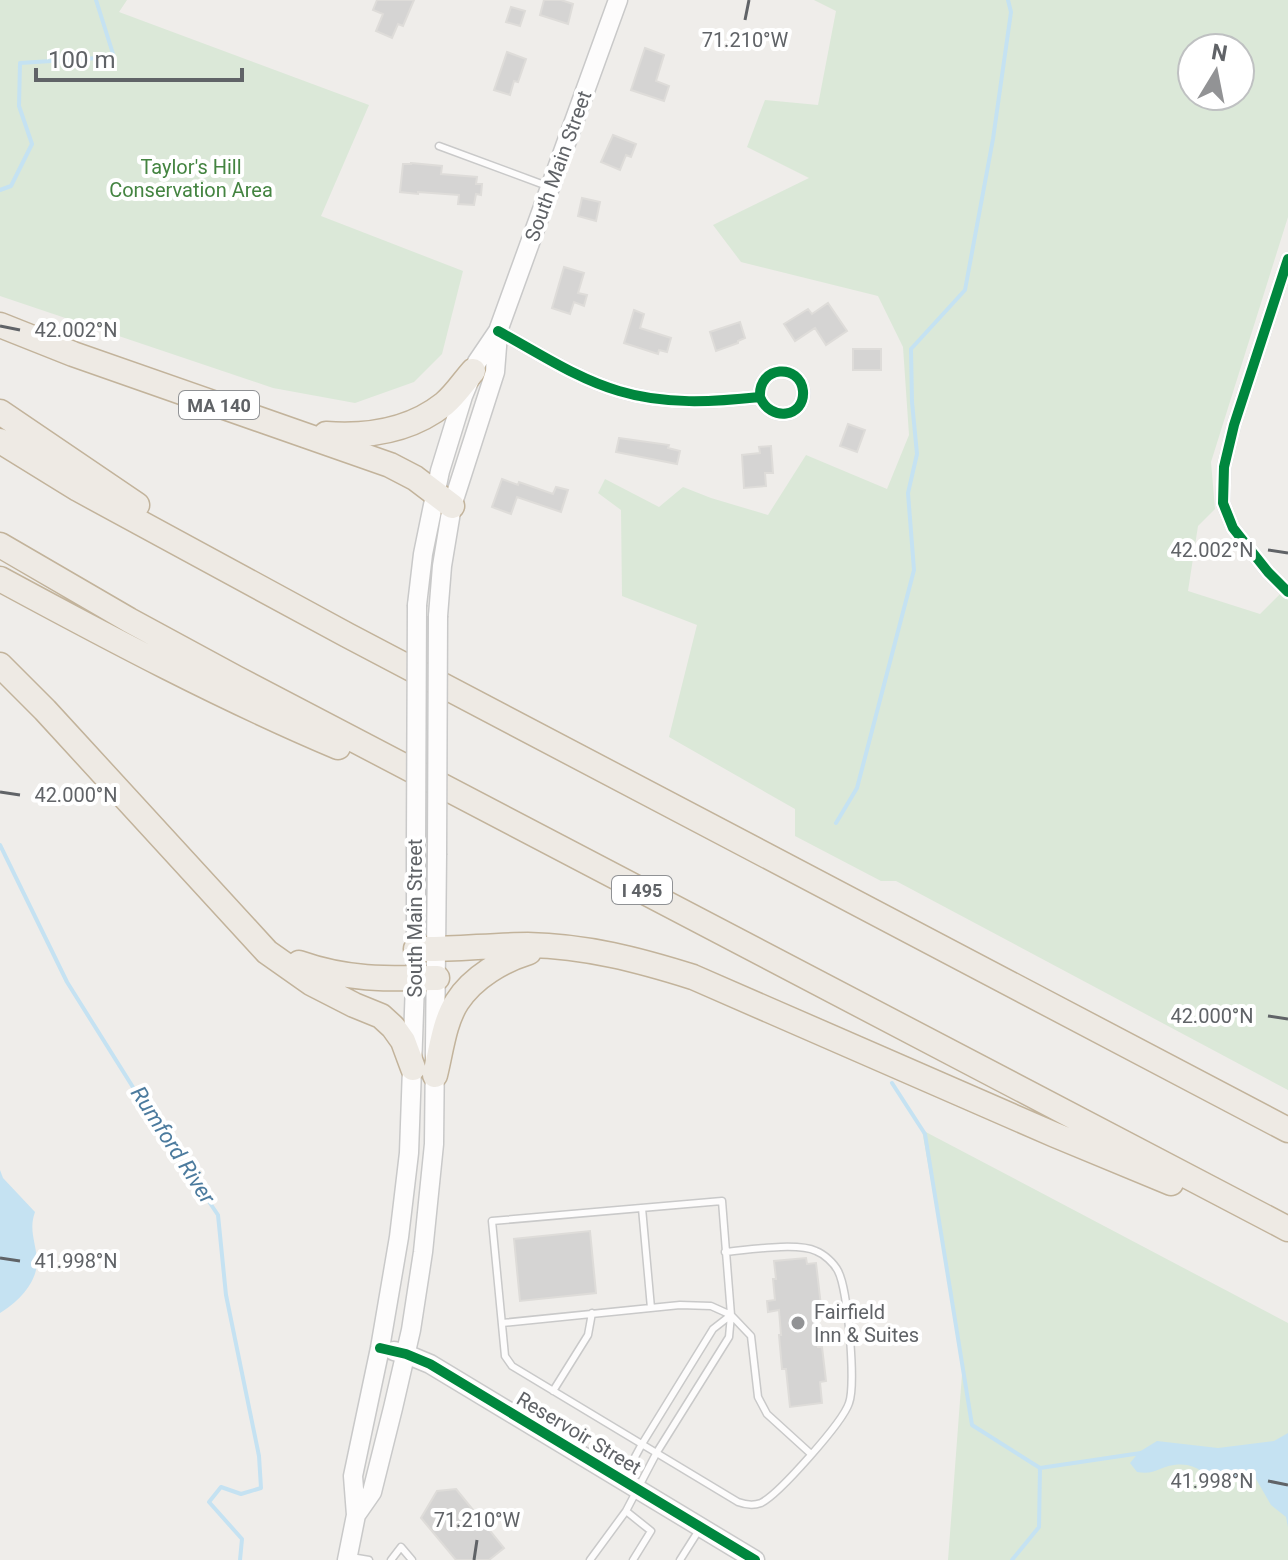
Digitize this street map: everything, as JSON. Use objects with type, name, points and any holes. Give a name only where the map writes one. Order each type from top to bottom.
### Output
[{"type":"highway","name":"MA 140","points":[[0,325],[73,354],[390,465],[444,499]]},
{"type":"highway","points":[[272,424],[303,431],[347,435],[373,434],[412,424],[446,403],[473,371]]},
{"type":"highway","points":[[0,412],[127,499],[347,635]]},
{"type":"highway","points":[[0,441],[78,489],[347,635],[1288,1130]]},
{"type":"highway","name":"I 495","points":[[0,545],[236,678],[1288,1230]]},
{"type":"highway","points":[[0,579],[146,658],[300,731],[356,755],[416,771]]},
{"type":"highway","points":[[0,665],[267,952],[311,983],[381,1016],[424,1072]]},
{"type":"highway","points":[[426,949],[528,945],[604,952],[645,961],[693,977],[1069,1141],[1288,1230]]},
{"type":"highway","points":[[424,1072],[457,1002],[470,987],[510,958],[546,946]]},
{"type":"highway","points":[[267,952],[326,973],[426,978]]},
{"type":"main road","name":"South Main Street","points":[[426,949],[437,855],[438,616],[444,499],[440,471],[473,371],[498,331],[618,0]]},
{"type":"main road","name":"South Main Street","points":[[356,1515],[372,1492],[406,1354],[424,1239],[434,1144],[424,1072],[426,949],[416,843],[417,605],[423,554],[495,372],[498,331]]},
{"type":"main road","name":"South Main Street","points":[[347,1558],[356,1515],[353,1476],[380,1348],[424,1072]]},
{"type":"main road","name":"Reservoir Street","points":[[380,1348],[430,1364],[755,1560]]},
{"type":"street","points":[[1288,259],[1234,425],[1224,467],[1223,503],[1233,528],[1288,592]]},
{"type":"street","points":[[498,331],[582,376],[621,392],[686,402],[760,397]]},
{"type":"lane","points":[[439,146],[551,187]]},
{"type":"lane","points":[[630,1484],[657,1452],[729,1337],[731,1315],[725,1252],[722,1201],[492,1221],[505,1356],[512,1366],[657,1452],[738,1502],[758,1504],[771,1496],[833,1431],[851,1401],[847,1302],[839,1272],[815,1250],[796,1247],[725,1252]]},
{"type":"lane","points":[[642,1208],[651,1308]]},
{"type":"lane","points":[[502,1323],[680,1305],[711,1306],[731,1315],[751,1336],[758,1397],[767,1414],[811,1454]]},
{"type":"lane","points":[[553,1391],[588,1335],[592,1313]]},
{"type":"lane","points":[[590,1560],[626,1511],[642,1444],[713,1329],[731,1315]]},
{"type":"lane","points":[[626,1511],[651,1531],[633,1560]]},
{"type":"lane","points":[[680,1560],[701,1527]]},
{"type":"lane","points":[[391,1560],[401,1547],[412,1560]]},
{"type":"lane","points":[[347,1558],[369,1560]]},
{"type":"green space","name":"Taylor's Hill Conservation Area","points":[[0,0],[127,0],[119,12],[369,105],[321,216],[463,271],[442,354],[414,382],[355,403],[273,388],[0,296]]},
{"type":"green space","points":[[814,0],[1288,0],[1288,217],[1211,462],[1215,509],[1198,526],[1188,591],[1260,614],[1281,593],[1288,600],[1288,1090],[896,881],[881,881],[795,836],[795,809],[669,737],[697,625],[622,596],[621,510],[598,493],[605,479],[659,507],[683,487],[768,515],[806,455],[887,489],[909,435],[903,347],[878,296],[741,262],[713,225],[809,178],[747,147],[765,100],[818,105],[836,11]]},
{"type":"green space","points":[[922,1130],[1288,1323],[1288,1560],[948,1560],[963,1361]]},
{"type":"water","points":[[0,1170],[3,1178],[35,1212],[33,1231],[37,1263],[33,1278],[24,1292],[0,1313]]},
{"type":"water","points":[[1288,1433],[1288,1527],[1286,1517],[1271,1505],[1256,1479],[1224,1483],[1195,1467],[1182,1465],[1137,1472],[1130,1463],[1139,1452],[1157,1441],[1218,1448],[1274,1441]]},
{"type":"building","points":[[377,0],[414,0],[403,26],[398,24],[392,38],[376,31],[383,14],[373,10]]},
{"type":"building","points":[[544,0],[573,4],[568,24],[540,15]]},
{"type":"building","points":[[511,7],[525,11],[520,26],[506,22]]},
{"type":"building","points":[[645,48],[664,55],[656,81],[669,86],[664,101],[631,90]]},
{"type":"building","points":[[507,52],[526,59],[510,95],[494,90]]},
{"type":"building","points":[[613,135],[636,144],[631,157],[626,155],[620,170],[601,162]]},
{"type":"building","points":[[403,164],[442,166],[441,174],[477,177],[476,184],[482,184],[481,195],[476,194],[474,205],[458,204],[459,195],[400,192]]},
{"type":"building","points":[[582,198],[600,202],[596,221],[578,216]]},
{"type":"building","points":[[564,267],[584,273],[578,293],[587,295],[584,306],[574,302],[570,314],[552,308]]},
{"type":"building","points":[[828,303],[847,331],[826,345],[815,328],[795,341],[784,324],[808,309],[812,314]]},
{"type":"building","points":[[634,310],[644,314],[640,328],[671,338],[667,352],[659,350],[658,354],[624,343]]},
{"type":"building","points":[[740,322],[745,338],[716,351],[710,332]]},
{"type":"building","points":[[853,349],[881,349],[881,370],[853,370]]},
{"type":"building","points":[[848,424],[865,430],[857,452],[840,446]]},
{"type":"building","points":[[619,438],[669,445],[668,448],[680,451],[677,464],[616,452]]},
{"type":"building","points":[[771,446],[773,473],[765,473],[766,486],[744,488],[742,455],[760,453],[759,447]]},
{"type":"building","points":[[502,479],[553,494],[556,487],[568,490],[561,512],[517,497],[511,514],[492,507]]},
{"type":"building","points":[[590,1231],[596,1293],[520,1301],[514,1239]]},
{"type":"building","name":"Fairfield Inn & Suites","points":[[806,1258],[807,1264],[816,1263],[821,1306],[813,1306],[826,1381],[820,1382],[822,1403],[790,1407],[786,1369],[782,1369],[779,1310],[768,1312],[767,1301],[775,1300],[774,1261]]},
{"type":"building","points":[[456,1489],[504,1548],[489,1560],[456,1560],[421,1518],[437,1491]]},
{"type":"waterway","name":"Rumford River","points":[[0,190],[11,186],[32,144],[19,106],[20,63],[114,57],[96,0]]},
{"type":"waterway","points":[[836,823],[857,788],[914,570],[908,493],[917,454],[911,349],[965,290],[993,139],[1011,12],[1008,0]]},
{"type":"waterway","name":"Rumford River","points":[[0,845],[67,982],[218,1215],[226,1295],[259,1456],[261,1488],[241,1494],[221,1487],[209,1502],[242,1539],[240,1560]]},
{"type":"waterway","points":[[892,1083],[925,1134],[972,1425],[1040,1468],[1141,1453]]},
{"type":"waterway","points":[[1012,1560],[1039,1527],[1040,1468]]},
{"type":"cycle path","points":[[1288,259],[1234,425],[1224,467],[1223,503],[1233,528],[1288,592]]},
{"type":"cycle path","points":[[498,331],[588,380],[654,399],[689,401],[760,397],[771,410],[786,414],[799,407],[803,391],[795,376],[780,372],[765,379],[760,397]]},
{"type":"cycle path","points":[[380,1348],[430,1364],[755,1560]]},
{"type":"place","name":"Fairfield Inn & Suites","points":[[798,1323]]}]
